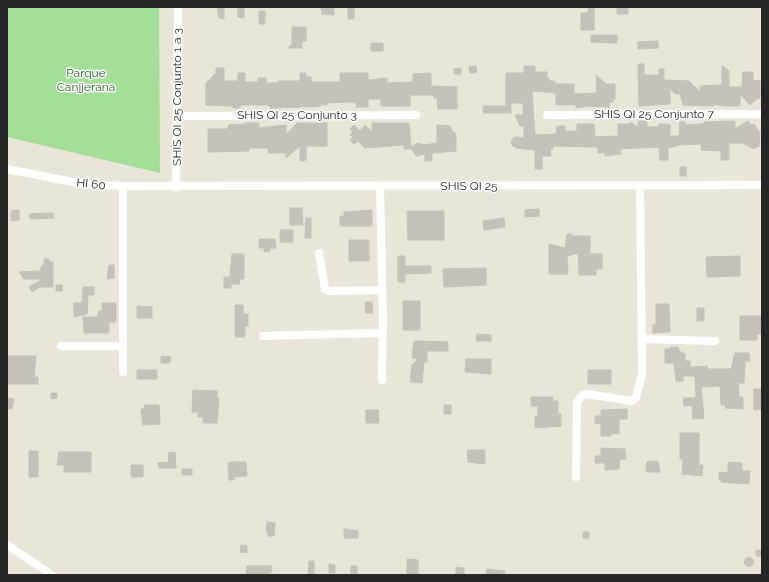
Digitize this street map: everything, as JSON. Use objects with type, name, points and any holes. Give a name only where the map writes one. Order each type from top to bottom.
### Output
[{"type":"street","name":"SHIS QI 25 Conjunto 1 a 3","points":[[176,187],[178,7]]},
{"type":"street","name":"SHIS QI 25 Conjunto 7","points":[[547,115],[762,114]]},
{"type":"street","name":"SHIS QI 25 Conjunto 3","points":[[177,116],[416,115]]},
{"type":"street","name":"HI 60","points":[[7,169],[83,184],[176,187]]},
{"type":"street","points":[[576,477],[577,402],[583,395],[587,394],[632,401],[636,398],[642,375],[640,185]]},
{"type":"street","name":"SHIS QI 25","points":[[176,187],[762,185]]},
{"type":"street","points":[[122,186],[123,372]]},
{"type":"street","points":[[380,186],[383,333],[382,380]]},
{"type":"street","points":[[319,252],[325,290],[382,290]]},
{"type":"street","points":[[263,336],[383,333]]},
{"type":"street","points":[[642,339],[715,341]]},
{"type":"street","points":[[61,346],[123,346]]},
{"type":"street","points":[[7,545],[52,575]]},
{"type":"green space","name":"Parque Canjjerana","points":[[7,7],[159,7],[160,173],[7,137]]},
{"type":"building","points":[[217,7],[224,7],[224,19],[219,18]]},
{"type":"building","points":[[238,7],[244,7],[244,18],[238,17]]},
{"type":"building","points":[[321,7],[334,7],[334,15],[322,14]]},
{"type":"building","points":[[348,7],[354,7],[354,19],[348,19]]},
{"type":"building","points":[[588,7],[594,7],[594,30],[581,30],[581,13],[588,13]]},
{"type":"building","points":[[617,7],[628,7],[628,14],[617,14]]},
{"type":"building","points":[[259,11],[265,11],[265,24],[259,24]]},
{"type":"building","points":[[292,27],[306,27],[306,41],[302,41],[302,48],[288,48],[292,44]]},
{"type":"building","points":[[591,35],[617,35],[617,43],[591,42]]},
{"type":"building","points":[[658,41],[658,48],[638,49],[638,42]]},
{"type":"building","points":[[371,43],[383,43],[383,51],[371,51]]},
{"type":"building","points":[[639,64],[644,64],[644,75],[659,75],[659,69],[664,69],[664,80],[689,81],[700,92],[700,86],[722,85],[722,66],[729,71],[729,87],[742,87],[743,72],[753,72],[753,80],[760,81],[760,98],[750,105],[740,94],[740,106],[713,104],[713,106],[683,105],[680,94],[675,94],[670,88],[670,104],[639,106]]},
{"type":"building","points":[[476,66],[477,72],[470,73],[469,67]]},
{"type":"building","points":[[524,66],[535,66],[535,72],[547,72],[547,78],[549,78],[549,81],[555,81],[555,84],[574,84],[574,94],[597,93],[596,75],[606,84],[615,84],[615,99],[613,99],[613,102],[609,102],[609,107],[588,106],[576,108],[576,105],[556,105],[556,93],[532,91],[535,135],[556,134],[557,126],[565,126],[565,131],[577,131],[577,124],[594,124],[595,137],[618,136],[618,124],[629,124],[631,122],[638,128],[638,121],[647,121],[647,127],[659,127],[659,124],[670,125],[670,136],[679,136],[680,122],[685,122],[685,125],[703,124],[705,122],[735,121],[735,129],[748,121],[751,125],[754,124],[760,133],[759,146],[754,149],[742,143],[729,143],[729,160],[721,160],[721,151],[701,150],[702,144],[677,145],[668,148],[668,160],[660,160],[659,147],[620,149],[621,154],[605,156],[605,153],[598,153],[598,147],[553,146],[553,149],[550,149],[551,156],[542,156],[542,169],[535,169],[535,150],[516,148],[511,144],[512,139],[515,137],[524,138],[524,126],[520,126],[515,115],[523,115],[523,103],[511,103],[511,113],[483,113],[483,106],[506,106],[506,73],[524,73]]},
{"type":"building","points":[[216,68],[224,68],[224,81],[238,81],[238,73],[245,73],[245,82],[258,82],[258,78],[266,78],[266,83],[278,83],[278,81],[300,81],[300,73],[306,73],[306,77],[311,77],[311,82],[340,82],[340,73],[368,73],[368,80],[387,78],[387,83],[413,82],[413,74],[431,73],[431,86],[457,87],[457,109],[438,109],[437,98],[434,98],[434,95],[410,95],[410,106],[381,106],[381,99],[368,99],[368,107],[356,107],[356,103],[351,102],[327,103],[327,105],[321,104],[321,106],[271,108],[268,105],[240,105],[240,108],[233,108],[233,106],[206,105],[206,83],[216,73]]},
{"type":"building","points":[[461,68],[461,74],[454,74],[454,69]]},
{"type":"building","points":[[259,123],[259,128],[286,125],[286,135],[297,123],[327,123],[327,146],[306,146],[306,160],[300,161],[300,146],[286,158],[286,153],[268,153],[268,148],[249,148],[249,151],[208,152],[208,129],[227,129],[229,125]]},
{"type":"building","points":[[372,123],[409,123],[411,149],[404,149],[404,145],[365,148],[358,141],[354,144],[350,140],[353,137],[350,135],[353,132],[350,129],[354,125],[360,131],[365,125],[372,132]]},
{"type":"building","points":[[437,125],[451,126],[451,130],[456,134],[456,151],[432,153],[432,161],[425,161],[425,154],[416,156],[411,147],[418,143],[424,145],[437,143]]},
{"type":"building","points":[[680,167],[686,167],[686,176],[680,176]]},
{"type":"building","points":[[290,208],[302,208],[303,225],[290,225]]},
{"type":"building","points":[[539,209],[539,216],[525,217],[525,210]]},
{"type":"building","points":[[19,210],[19,220],[11,221],[11,211]]},
{"type":"building","points":[[372,210],[372,226],[340,226],[340,216],[344,216],[344,212]]},
{"type":"building","points":[[407,211],[444,211],[444,240],[408,240]]},
{"type":"building","points":[[53,213],[54,218],[30,219],[29,214]]},
{"type":"building","points":[[306,218],[311,218],[311,238],[305,238]]},
{"type":"building","points":[[504,218],[505,227],[484,230],[483,221]]},
{"type":"building","points":[[280,230],[293,230],[293,242],[280,242]]},
{"type":"building","points":[[567,234],[572,234],[572,236],[590,236],[590,254],[602,254],[602,269],[596,269],[596,275],[579,275],[578,253],[567,256],[568,274],[549,274],[549,244],[565,248]]},
{"type":"building","points":[[259,239],[275,239],[276,248],[270,248],[270,251],[264,252],[264,248],[259,248]]},
{"type":"building","points":[[349,240],[369,240],[369,261],[349,261]]},
{"type":"building","points":[[232,254],[244,254],[244,279],[240,279],[239,284],[231,284],[231,288],[224,288],[224,277],[230,277]]},
{"type":"building","points":[[398,256],[405,256],[405,266],[431,266],[431,273],[405,274],[405,282],[398,282]]},
{"type":"building","points":[[740,256],[740,276],[707,277],[706,257]]},
{"type":"building","points":[[44,259],[49,259],[49,262],[53,262],[53,287],[40,287],[32,292],[29,287],[43,279],[24,279],[19,272],[40,271],[42,265],[44,265]]},
{"type":"building","points":[[109,265],[114,265],[114,278],[107,279]]},
{"type":"building","points":[[486,268],[486,285],[444,287],[443,269]]},
{"type":"building","points":[[56,285],[62,285],[62,291],[56,291]]},
{"type":"building","points":[[83,287],[94,287],[94,295],[88,295],[87,314],[74,317],[74,303],[82,303]]},
{"type":"building","points":[[403,301],[420,301],[420,330],[403,330]]},
{"type":"building","points":[[365,302],[372,302],[373,313],[366,313]]},
{"type":"building","points":[[102,303],[116,303],[116,322],[109,322],[109,333],[84,333],[83,317],[98,317],[98,311],[102,311]]},
{"type":"building","points":[[656,304],[669,304],[670,332],[653,333],[653,325],[656,325]]},
{"type":"building","points":[[235,305],[243,305],[243,314],[248,314],[248,326],[245,326],[245,337],[235,337]]},
{"type":"building","points":[[137,306],[152,307],[152,318],[137,318]]},
{"type":"building","points":[[697,308],[704,308],[704,321],[697,321]]},
{"type":"building","points":[[740,316],[762,316],[762,334],[757,334],[757,340],[740,340]]},
{"type":"building","points":[[477,334],[491,335],[491,341],[476,341]]},
{"type":"building","points":[[414,341],[448,342],[448,351],[427,351],[427,362],[424,362],[422,383],[410,382],[412,365],[418,359],[412,358]]},
{"type":"building","points":[[670,347],[678,347],[679,351],[685,354],[685,361],[690,361],[690,367],[707,366],[708,369],[731,369],[735,353],[749,353],[750,361],[745,361],[744,383],[738,383],[739,397],[743,397],[743,409],[725,408],[726,405],[721,405],[720,386],[701,387],[704,418],[693,419],[692,405],[684,406],[683,398],[694,398],[696,396],[695,376],[683,376],[683,381],[676,381],[674,363],[665,363],[665,349],[670,349]]},
{"type":"building","points":[[7,356],[36,356],[34,377],[38,377],[38,384],[7,384]]},
{"type":"building","points":[[161,356],[171,357],[170,363],[161,363]]},
{"type":"building","points":[[466,359],[491,359],[491,374],[465,372]]},
{"type":"building","points":[[137,370],[157,370],[157,379],[137,379]]},
{"type":"building","points":[[588,370],[611,370],[611,384],[588,384]]},
{"type":"building","points":[[754,389],[762,389],[762,409],[754,410]]},
{"type":"building","points":[[193,390],[217,391],[217,398],[219,398],[217,423],[203,423],[203,417],[198,417],[198,412],[192,412]]},
{"type":"building","points":[[51,393],[57,393],[57,398],[51,399]]},
{"type":"building","points":[[531,397],[553,397],[553,401],[558,401],[558,414],[561,414],[561,426],[535,428],[535,417],[538,417],[538,406],[531,406]]},
{"type":"building","points":[[7,398],[14,399],[12,409],[7,408]]},
{"type":"building","points":[[144,405],[159,405],[160,424],[143,425],[141,409],[145,409]]},
{"type":"building","points":[[444,405],[451,405],[451,414],[444,414]]},
{"type":"building","points":[[627,409],[627,419],[619,419],[619,434],[611,433],[611,436],[601,436],[601,424],[595,423],[595,416],[601,416],[601,410]]},
{"type":"building","points":[[366,410],[378,410],[379,423],[366,423]]},
{"type":"building","points":[[680,433],[699,433],[699,465],[703,465],[702,476],[682,474],[683,459],[680,459]]},
{"type":"building","points":[[601,448],[625,449],[626,459],[620,459],[619,469],[605,470],[605,463],[595,463],[595,456],[601,456]]},
{"type":"building","points":[[467,450],[485,450],[485,464],[468,462]]},
{"type":"building","points":[[29,451],[38,451],[38,477],[29,477]]},
{"type":"building","points":[[59,452],[91,452],[91,472],[64,472],[64,465],[57,465]]},
{"type":"building","points":[[175,452],[176,468],[159,468],[158,463],[169,462],[168,453]]},
{"type":"building","points":[[658,461],[660,472],[646,472],[647,462]]},
{"type":"building","points":[[230,462],[246,462],[247,476],[234,477],[234,480],[229,480],[228,464]]},
{"type":"building","points":[[728,462],[742,463],[742,471],[750,471],[749,484],[721,482],[722,480],[719,480],[719,472],[728,473]]},
{"type":"building","points":[[131,465],[143,465],[143,477],[131,477]]},
{"type":"building","points":[[182,469],[192,469],[192,475],[182,475]]},
{"type":"building","points":[[267,522],[275,523],[274,536],[268,536],[268,533],[266,532]]},
{"type":"building","points":[[344,529],[358,531],[358,538],[344,538]]},
{"type":"building","points":[[583,532],[589,532],[589,538],[583,538]]},
{"type":"building","points":[[241,545],[247,546],[247,553],[240,552]]},
{"type":"building","points":[[756,550],[762,551],[762,556],[756,556]]},
{"type":"building","points":[[749,557],[754,562],[749,567],[744,562]]},
{"type":"building","points":[[407,559],[418,560],[418,574],[407,574]]},
{"type":"building","points":[[309,561],[314,561],[314,575],[308,575]]},
{"type":"building","points":[[329,564],[335,565],[335,573],[329,573]]},
{"type":"building","points":[[247,566],[272,566],[271,573],[246,575]]},
{"type":"building","points":[[351,566],[357,566],[357,575],[351,575]]},
{"type":"building","points":[[456,567],[464,568],[464,575],[456,575]]},
{"type":"building","points":[[487,569],[505,571],[505,575],[486,575]]}]
